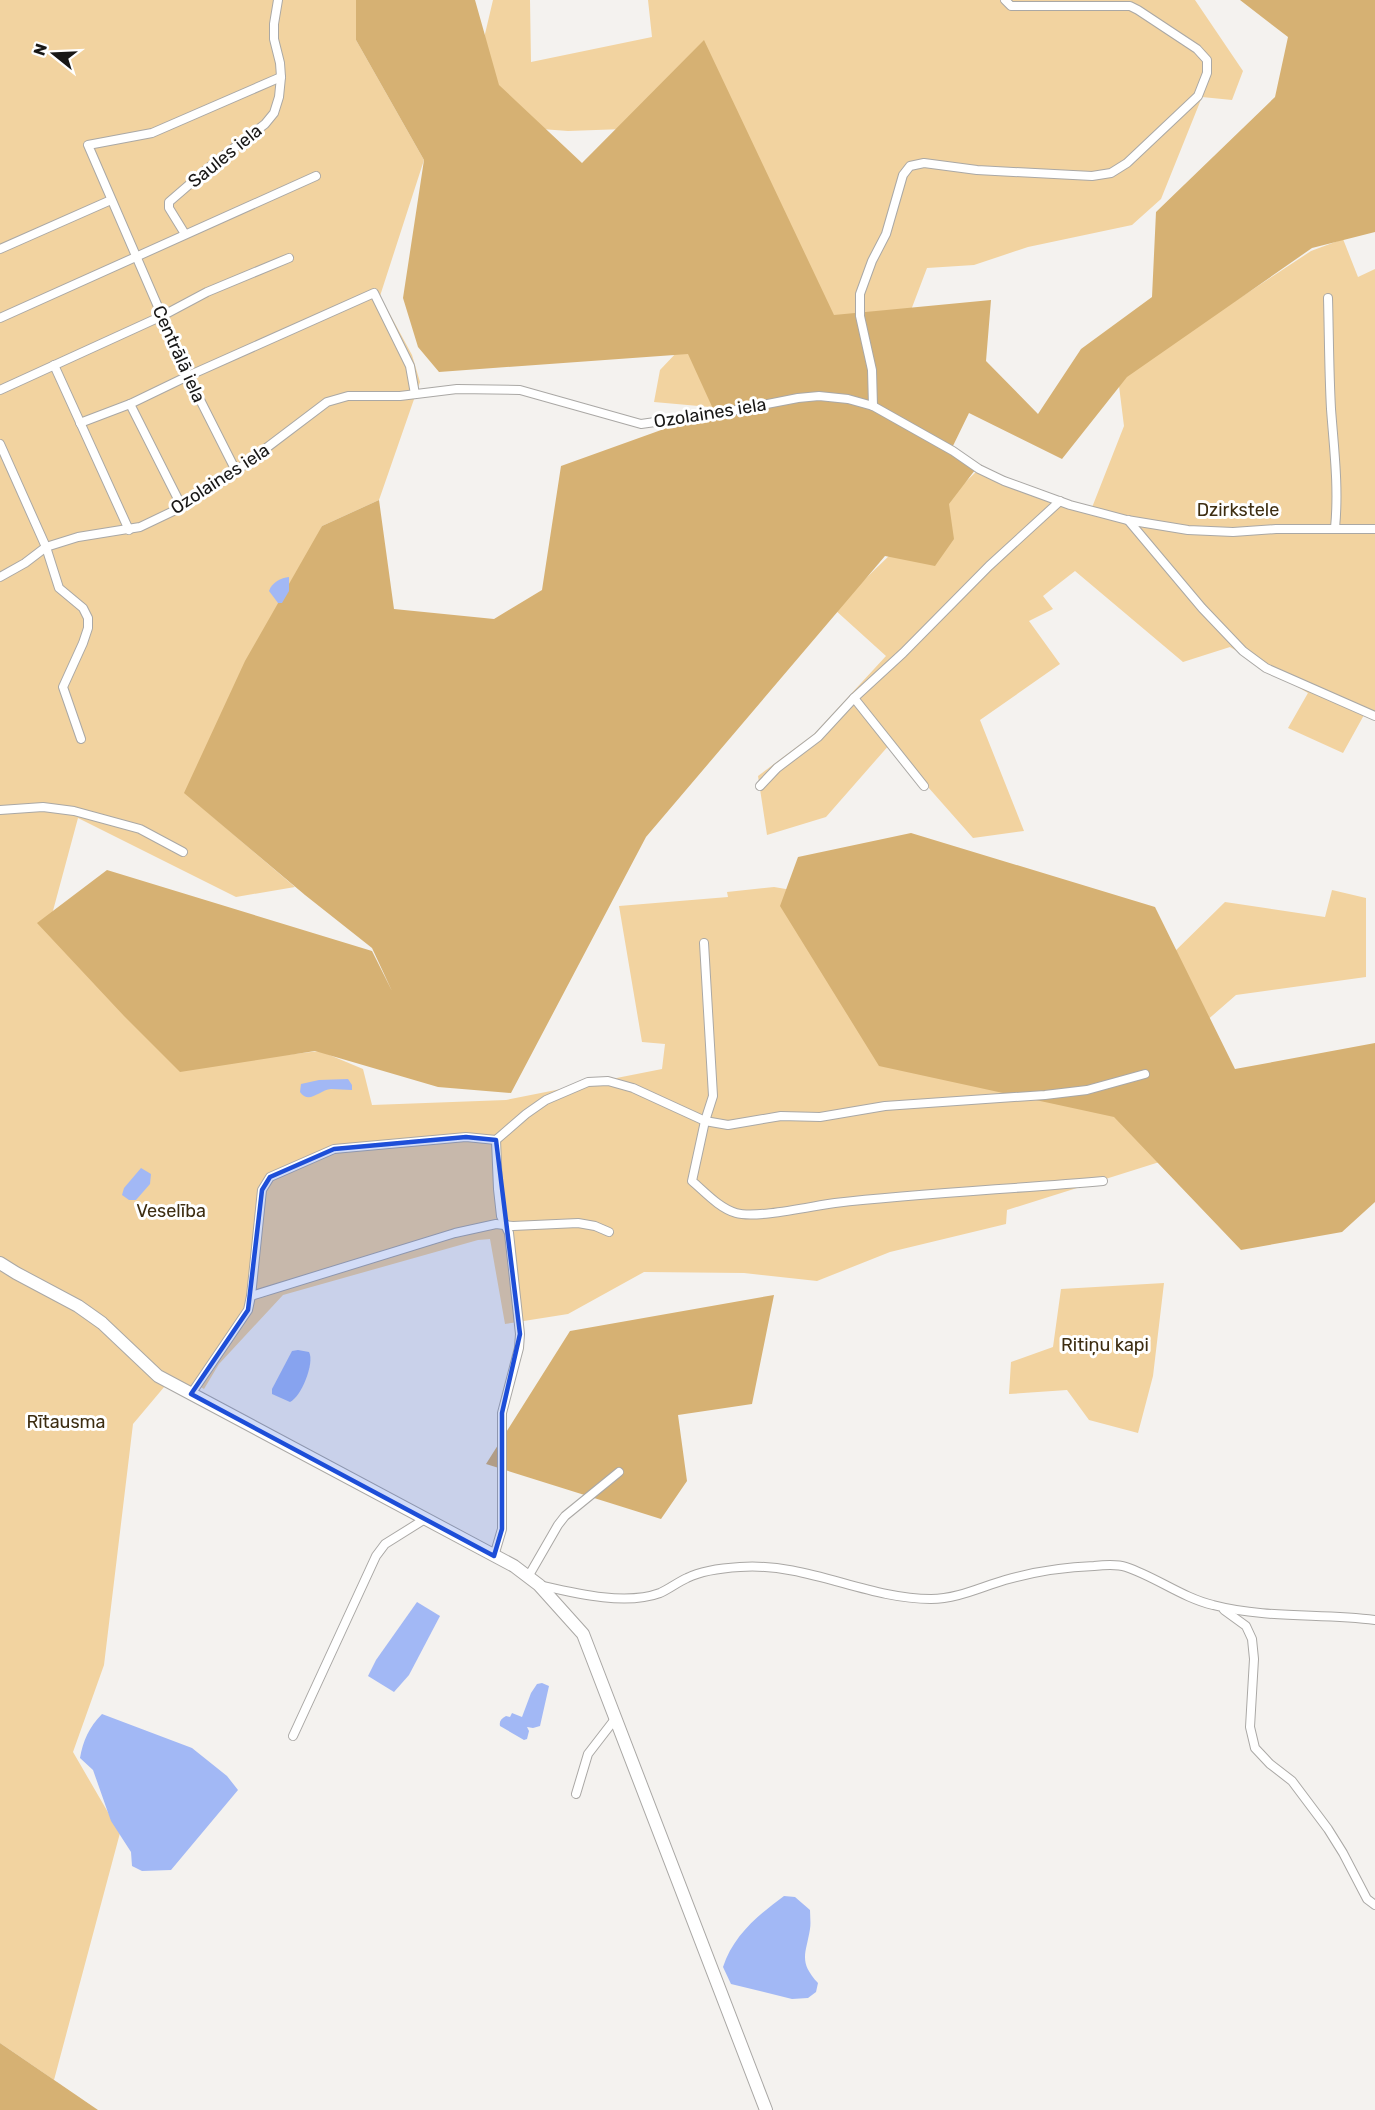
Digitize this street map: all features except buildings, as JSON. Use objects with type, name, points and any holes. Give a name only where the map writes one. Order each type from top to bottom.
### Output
[{"type":"street","name":"Saules iela","points":[[185,234],[169,208],[170,202],[213,164],[265,124],[274,112],[279,97],[281,76],[274,24],[278,0]]},
{"type":"street","points":[[873,406],[872,370],[860,316],[860,294],[872,261],[886,234],[903,175],[910,166],[924,163],[977,170],[1092,176],[1111,173],[1127,163],[1198,96],[1207,73],[1207,60],[1197,49],[1130,6],[1011,6],[1005,0]]},
{"type":"street","name":"Centrālā iela","points":[[236,471],[188,376],[88,145],[152,133],[281,76]]},
{"type":"street","points":[[0,318],[316,176]]},
{"type":"street","points":[[0,249],[111,200]]},
{"type":"street","points":[[0,390],[162,316],[207,292],[289,258]]},
{"type":"street","points":[[80,423],[130,404],[374,293],[410,366],[415,394]]},
{"type":"street","points":[[1328,298],[1331,408],[1336,457],[1335,528]]},
{"type":"street","points":[[54,365],[129,530]]},
{"type":"street","name":"Ozolaines iela","points":[[0,577],[25,563],[46,547],[78,537],[129,530],[182,507],[236,471],[327,402],[348,396],[400,396],[457,389],[520,390],[641,424],[677,421],[798,398],[834,397],[873,406],[953,451],[979,469],[1004,481],[1060,501],[1127,520],[1188,530],[1233,532],[1375,528]]},
{"type":"street","points":[[130,404],[182,507]]},
{"type":"street","points":[[0,444],[46,547],[60,588],[83,608],[88,618],[88,628],[83,643],[63,687],[81,739]]},
{"type":"street","points":[[760,786],[777,768],[818,737],[854,698],[903,653],[1031,526],[1060,501]]},
{"type":"street","points":[[1127,520],[1202,608],[1243,651],[1266,668],[1375,716]]},
{"type":"street","points":[[854,698],[924,786]]},
{"type":"street","points":[[0,810],[43,807],[74,811],[140,829],[183,852]]},
{"type":"street","points":[[704,943],[713,1096],[705,1121],[693,1181],[716,1202],[735,1213],[750,1215],[897,1197],[1013,1190],[1103,1181]]},
{"type":"street","points":[[191,1394],[248,1310],[261,1190],[270,1177],[334,1149],[466,1137],[496,1140],[546,1100],[588,1082],[608,1081],[633,1088],[705,1121],[728,1125],[781,1116],[820,1117],[885,1106],[1086,1090],[1145,1074]]},
{"type":"street","points":[[494,1556],[502,1529],[502,1413],[519,1348],[520,1334],[509,1233],[501,1216],[496,1140]]},
{"type":"street","points":[[251,1296],[454,1233],[496,1224],[578,1222],[609,1232]]},
{"type":"street","points":[[0,1263],[78,1306],[102,1323],[158,1376],[494,1556],[539,1585],[583,1634],[766,2110]]},
{"type":"street","points":[[528,1577],[565,1516],[619,1472]]},
{"type":"street","points":[[293,1736],[376,1556],[385,1544],[425,1520]]},
{"type":"street","points":[[539,1585],[616,1598],[638,1598],[659,1593],[689,1577],[707,1571],[768,1566],[836,1580],[903,1598],[950,1598],[1008,1579],[1094,1566],[1124,1567],[1210,1605],[1279,1616],[1375,1620]]},
{"type":"street","points":[[562,1611],[572,1592]]},
{"type":"street","points":[[1221,1607],[1246,1626],[1252,1639],[1254,1659],[1250,1726],[1256,1748],[1270,1764],[1292,1781],[1338,1845],[1367,1899],[1375,1905]]},
{"type":"street","points":[[576,1794],[588,1754],[615,1719]]},
{"type":"highlighted area","points":[[466,1137],[496,1140],[520,1334],[502,1413],[502,1529],[494,1556],[191,1394],[248,1310],[262,1190],[270,1177],[334,1149]]},
{"type":"green space","points":[[0,0],[356,0],[356,40],[424,160],[380,296],[412,355],[420,382],[379,500],[322,526],[199,805],[295,887],[236,897],[78,818],[47,933],[242,1060],[320,1051],[363,1069],[372,1105],[506,1100],[662,1069],[665,1044],[642,1042],[619,906],[728,897],[727,892],[774,887],[850,900],[1107,1018],[1225,902],[1325,917],[1332,890],[1366,898],[1366,977],[1236,995],[1197,1029],[1226,1141],[1007,1210],[1006,1224],[890,1252],[817,1281],[744,1273],[644,1272],[568,1314],[505,1324],[490,1239],[478,1240],[283,1295],[219,1364],[204,1389],[199,1386],[191,1394],[170,1380],[133,1424],[104,1665],[73,1752],[120,1833],[54,2080],[0,2043]]},
{"type":"green space","points":[[493,0],[530,0],[531,62],[652,37],[648,0],[1195,0],[1243,71],[1232,100],[1202,97],[1161,199],[1132,225],[1028,247],[974,265],[927,268],[878,397],[721,408],[654,402],[660,370],[678,351],[680,127],[568,131],[464,123]]},
{"type":"green space","name":"Dzirkstele","points":[[1343,239],[1358,277],[1375,269],[1375,719],[1364,715],[1343,753],[1288,728],[1308,693],[1230,647],[1183,662],[1075,571],[1043,596],[1053,609],[1029,621],[1060,664],[980,720],[1024,831],[973,838],[890,744],[826,817],[767,835],[758,776],[814,734],[886,656],[834,609],[979,469],[1091,510],[1124,426],[1118,378],[1311,251]]},
{"type":"green space","name":"Ritiņu kapi","points":[[1164,1283],[1153,1376],[1138,1433],[1089,1420],[1067,1390],[1009,1394],[1011,1362],[1053,1347],[1061,1289]]},
{"type":"shaded area","points":[[356,0],[475,0],[499,85],[582,163],[704,40],[834,315],[991,300],[986,361],[1038,414],[1081,349],[1152,297],[1156,212],[1275,97],[1288,37],[1240,0],[1375,0],[1375,232],[1312,248],[1127,377],[1062,459],[969,413],[950,452],[975,470],[949,504],[954,539],[935,566],[885,556],[646,837],[511,1093],[438,1087],[315,1051],[180,1072],[37,923],[107,870],[372,951],[392,991],[372,948],[184,793],[245,661],[322,526],[379,500],[394,609],[494,619],[542,590],[561,466],[714,411],[688,354],[439,372],[418,347],[403,298],[424,160],[356,40]]},
{"type":"shaded area","points":[[911,833],[1155,907],[1235,1069],[1375,1043],[1375,1202],[1342,1232],[1241,1250],[1114,1117],[879,1066],[780,906],[798,857]]},
{"type":"shaded area","points":[[774,1295],[752,1404],[678,1415],[687,1481],[661,1519],[486,1464],[570,1331]]},
{"type":"shaded area","points":[[0,2043],[98,2110],[0,2110]]},
{"type":"water","points":[[289,577],[289,591],[282,603],[278,603],[269,591],[277,581]]},
{"type":"water","points":[[348,1079],[352,1090],[331,1089],[311,1097],[303,1096],[300,1092],[301,1084],[319,1080]]},
{"type":"water","points":[[141,1168],[151,1174],[150,1184],[136,1200],[129,1200],[122,1195],[124,1188]]},
{"type":"water","points":[[292,1351],[309,1352],[309,1371],[298,1394],[290,1402],[272,1394],[272,1389]]},
{"type":"water","points":[[417,1602],[440,1616],[409,1675],[394,1692],[368,1676],[376,1660]]},
{"type":"water","points":[[542,1683],[549,1686],[540,1726],[527,1727],[529,1731],[527,1739],[524,1740],[500,1726],[502,1719],[506,1716],[510,1717],[512,1713],[522,1717],[531,1693],[537,1684]]},
{"type":"water","points":[[102,1714],[192,1748],[227,1776],[238,1790],[171,1870],[142,1871],[132,1866],[131,1852],[111,1821],[93,1770],[80,1758],[87,1734]]},
{"type":"water","points":[[784,1896],[795,1897],[810,1910],[805,1957],[808,1969],[818,1983],[816,1992],[808,1998],[792,1999],[731,1984],[723,1967],[740,1936]]},
{"type":"park label","name":"Veselība","points":[[171,1211]]},
{"type":"park label","name":"Rītausma","points":[[66,1422]]}]
